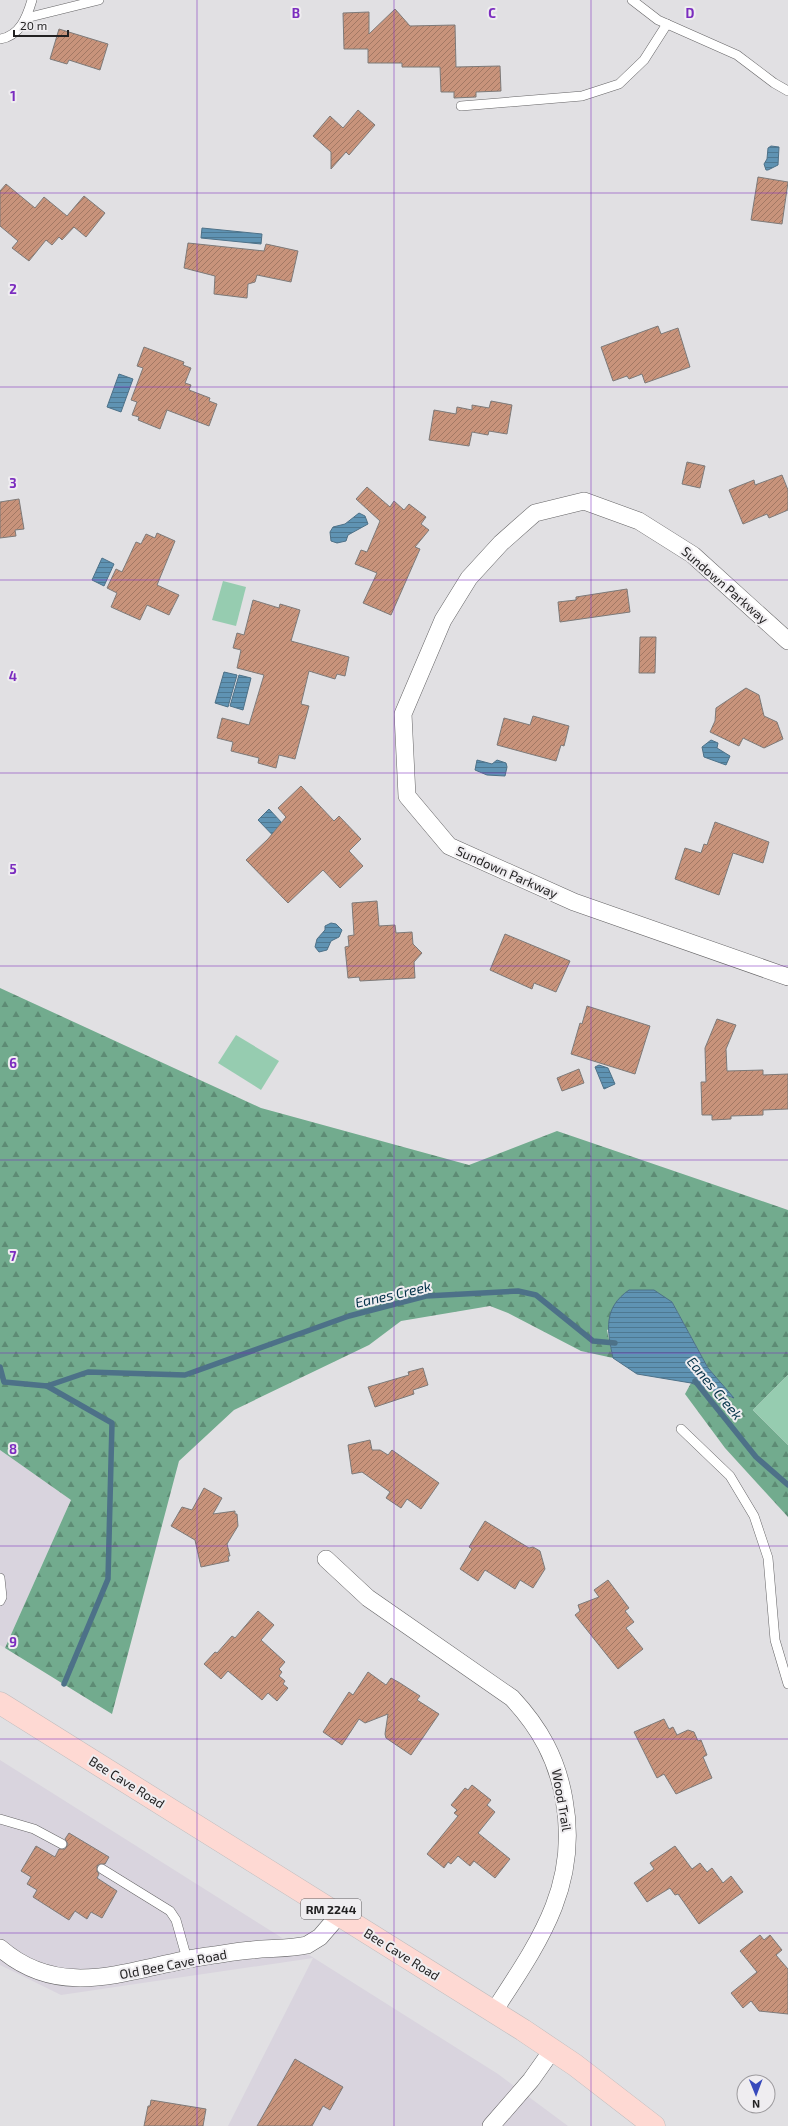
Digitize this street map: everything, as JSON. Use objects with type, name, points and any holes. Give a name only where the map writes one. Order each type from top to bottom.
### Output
[{"type":"main road","name":"Bee Cave Road","points":[[0,1703],[494,2011],[552,2049],[654,2126]]},
{"type":"street","name":"Sundown Parkway","points":[[788,641],[693,555],[639,521],[584,501],[535,512],[501,544],[469,578],[443,620],[403,714],[407,796],[449,846],[574,902],[788,977]]},
{"type":"street","name":"Wood Trail","points":[[326,1559],[368,1598],[512,1698],[530,1717],[543,1736],[554,1760],[561,1779],[567,1815],[569,1842],[566,1871],[559,1893],[540,1936],[494,2011]]},
{"type":"street","name":"Old Bee Cave Road","points":[[0,1948],[23,1964],[39,1971],[81,1978],[119,1975],[187,1959],[252,1950],[307,1945],[320,1937],[339,1914]]},
{"type":"street","points":[[491,2126],[531,2080],[552,2049]]},
{"type":"lane","points":[[0,38],[7,38],[22,25],[32,0]]},
{"type":"lane","points":[[26,18],[99,0]]},
{"type":"lane","points":[[632,0],[658,20],[737,55],[774,83],[788,91]]},
{"type":"lane","points":[[461,106],[582,96],[619,84],[644,60],[667,24]]},
{"type":"lane","points":[[681,1429],[730,1476],[754,1516],[768,1558],[775,1640],[788,1684]]},
{"type":"lane","points":[[0,1578],[2,1597],[0,1601]]},
{"type":"lane","points":[[0,1819],[34,1829],[62,1844]]},
{"type":"lane","points":[[102,1869],[170,1911],[176,1920],[187,1959]]},
{"type":"shaded area","points":[[0,1450],[71,1500],[5,1648],[0,1645]]},
{"type":"shaded area","points":[[0,1760],[498,2074],[568,2126],[228,2126],[313,1958],[61,1995],[0,1965]]},
{"type":"green space","points":[[223,581],[246,587],[236,626],[212,620]]},
{"type":"green space","points":[[0,988],[261,1108],[469,1165],[557,1131],[788,1210],[788,1375],[753,1410],[788,1445],[788,1517],[725,1448],[685,1394],[691,1383],[733,1398],[708,1368],[672,1302],[607,1330],[613,1358],[581,1351],[508,1313],[490,1306],[401,1321],[369,1345],[234,1410],[179,1461],[112,1714],[5,1648],[71,1500],[0,1450]]},
{"type":"green space","points":[[236,1035],[279,1061],[261,1090],[218,1063]]},
{"type":"green space","points":[[788,1375],[788,1445],[753,1410]]},
{"type":"water","points":[[771,146],[779,147],[778,165],[766,170],[764,164],[767,159],[768,148]]},
{"type":"water","points":[[202,228],[262,234],[261,244],[201,238]]},
{"type":"water","points":[[119,374],[133,379],[121,412],[107,407]]},
{"type":"water","points":[[359,513],[365,516],[368,524],[348,535],[346,541],[337,543],[331,541],[330,532],[333,527],[345,524]]},
{"type":"water","points":[[102,558],[114,564],[104,586],[92,580]]},
{"type":"water","points":[[224,672],[237,675],[228,707],[215,703]]},
{"type":"water","points":[[239,675],[251,678],[243,710],[230,706]]},
{"type":"water","points":[[711,740],[718,743],[717,748],[730,756],[726,765],[704,757],[702,747]]},
{"type":"water","points":[[477,760],[492,764],[497,760],[506,763],[507,767],[505,776],[487,775],[475,770]]},
{"type":"water","points":[[269,809],[296,838],[285,848],[258,820]]},
{"type":"water","points":[[331,923],[336,924],[342,930],[339,937],[331,941],[327,950],[319,952],[315,947],[317,939],[325,930],[325,926]]},
{"type":"water","points":[[599,1065],[608,1068],[615,1084],[604,1089],[595,1067]]},
{"type":"water","points":[[629,1290],[654,1290],[672,1302],[708,1368],[734,1398],[691,1383],[637,1374],[613,1358],[609,1338],[609,1320],[615,1304]]},
{"type":"building","points":[[395,9],[410,26],[455,25],[456,67],[500,66],[501,91],[476,92],[476,97],[454,98],[454,92],[441,92],[440,67],[402,67],[402,63],[368,63],[368,49],[344,49],[343,13],[369,12],[369,34]]},
{"type":"building","points":[[59,29],[108,44],[100,70],[69,60],[67,64],[50,59]]},
{"type":"building","points":[[358,110],[375,125],[349,155],[346,152],[331,169],[331,152],[313,136],[330,116],[343,128]]},
{"type":"building","points":[[758,177],[788,182],[782,224],[751,220]]},
{"type":"building","points":[[6,184],[35,208],[44,197],[67,216],[84,196],[105,213],[86,237],[74,227],[62,240],[59,237],[52,245],[46,240],[29,261],[12,248],[18,241],[0,226],[0,191]]},
{"type":"building","points":[[188,243],[264,251],[266,244],[298,251],[291,282],[257,275],[255,282],[248,284],[247,298],[214,294],[215,276],[184,268]]},
{"type":"building","points":[[658,326],[661,334],[678,328],[690,367],[645,383],[642,374],[629,379],[627,376],[613,381],[601,347]]},
{"type":"building","points":[[144,347],[184,362],[183,365],[191,368],[185,383],[191,385],[189,390],[210,398],[209,401],[217,404],[209,426],[167,410],[160,429],[138,420],[139,417],[132,415],[137,402],[131,400],[143,368],[137,366]]},
{"type":"building","points":[[491,401],[512,405],[507,434],[489,431],[488,435],[472,432],[469,446],[429,440],[434,410],[456,414],[457,407],[472,410],[472,405],[489,408]]},
{"type":"building","points":[[687,462],[705,466],[700,488],[682,484]]},
{"type":"building","points":[[782,475],[788,490],[788,510],[769,518],[767,514],[743,524],[729,490],[754,480],[755,485]]},
{"type":"building","points":[[367,487],[390,507],[394,501],[404,510],[409,504],[426,517],[421,524],[429,530],[415,547],[420,549],[391,615],[363,603],[377,573],[355,564],[361,550],[367,552],[380,521],[356,499]]},
{"type":"building","points":[[19,499],[24,529],[15,530],[16,536],[0,538],[0,502]]},
{"type":"building","points":[[157,533],[175,541],[157,585],[179,595],[169,615],[147,605],[140,620],[111,607],[117,593],[107,588],[116,569],[122,572],[136,542],[141,544],[146,534],[155,538]]},
{"type":"building","points":[[627,589],[630,612],[560,622],[558,602],[576,600],[576,597]]},
{"type":"building","points":[[253,600],[279,608],[280,604],[300,610],[291,641],[349,657],[345,676],[337,674],[335,679],[309,671],[301,704],[309,706],[295,759],[279,755],[276,768],[258,763],[259,758],[231,751],[233,742],[217,738],[222,718],[249,725],[264,675],[237,668],[241,650],[233,648],[237,633],[244,635]]},
{"type":"building","points":[[640,637],[656,637],[655,673],[639,673]]},
{"type":"building","points":[[746,688],[759,695],[764,716],[777,722],[783,739],[764,748],[743,738],[739,746],[710,732],[715,721],[716,708]]},
{"type":"building","points":[[533,716],[569,726],[564,746],[561,745],[556,761],[497,745],[504,718],[530,725]]},
{"type":"building","points":[[301,786],[334,821],[339,816],[361,839],[349,851],[363,866],[340,888],[323,870],[288,903],[246,860],[268,839],[286,817],[278,808]]},
{"type":"building","points":[[715,822],[769,842],[763,863],[733,853],[719,895],[675,879],[685,848],[701,853],[704,844],[707,845]]},
{"type":"building","points":[[377,901],[379,926],[395,925],[396,933],[412,932],[413,944],[422,953],[414,962],[415,978],[360,981],[359,977],[348,978],[345,947],[349,946],[348,936],[354,935],[352,903]]},
{"type":"building","points":[[505,934],[570,961],[556,992],[534,983],[532,989],[490,970]]},
{"type":"building","points":[[587,1006],[650,1026],[635,1074],[571,1054],[580,1023],[582,1024]]},
{"type":"building","points":[[717,1019],[736,1025],[726,1049],[727,1071],[763,1070],[763,1075],[788,1074],[788,1109],[763,1110],[763,1115],[731,1116],[731,1119],[712,1120],[712,1115],[702,1115],[701,1082],[706,1082],[705,1048]]},
{"type":"building","points":[[579,1069],[584,1083],[562,1091],[557,1078]]},
{"type":"building","points":[[423,1368],[428,1385],[413,1390],[414,1394],[375,1407],[368,1387],[409,1375],[408,1372]]},
{"type":"building","points":[[370,1440],[372,1450],[380,1450],[388,1455],[392,1450],[439,1483],[421,1509],[407,1499],[401,1508],[386,1498],[390,1492],[362,1472],[352,1474],[348,1445]]},
{"type":"building","points":[[204,1488],[222,1498],[213,1514],[235,1511],[235,1514],[237,1514],[238,1526],[227,1544],[230,1556],[228,1556],[229,1561],[201,1567],[195,1540],[171,1526],[182,1507],[192,1510]]},
{"type":"building","points":[[485,1521],[529,1548],[533,1547],[540,1551],[545,1569],[533,1588],[520,1580],[515,1589],[485,1570],[478,1581],[460,1569],[472,1549],[469,1547]]},
{"type":"building","points":[[608,1580],[629,1608],[625,1611],[634,1622],[626,1628],[643,1649],[618,1669],[575,1615],[580,1611],[578,1605],[599,1597],[594,1590]]},
{"type":"building","points":[[258,1611],[274,1625],[261,1640],[285,1662],[279,1669],[282,1672],[279,1676],[285,1681],[283,1684],[288,1688],[277,1701],[268,1693],[262,1700],[228,1671],[221,1679],[204,1664],[215,1652],[217,1653],[232,1636],[235,1638]]},
{"type":"building","points":[[368,1672],[386,1685],[391,1678],[400,1683],[420,1696],[417,1700],[439,1714],[411,1755],[386,1738],[385,1734],[388,1714],[365,1723],[359,1719],[342,1745],[323,1732],[349,1692],[353,1695]]},
{"type":"building","points":[[664,1719],[669,1729],[673,1727],[677,1735],[688,1730],[694,1732],[698,1741],[701,1740],[707,1755],[703,1757],[712,1778],[676,1794],[664,1774],[657,1778],[634,1732]]},
{"type":"building","points":[[472,1785],[491,1800],[487,1805],[495,1812],[478,1833],[510,1859],[495,1878],[474,1861],[470,1866],[458,1856],[451,1864],[448,1862],[444,1868],[427,1854],[458,1816],[454,1813],[457,1810],[451,1805],[465,1788],[468,1790]]},
{"type":"building","points":[[69,1833],[109,1857],[105,1864],[100,1864],[97,1866],[97,1871],[99,1874],[97,1878],[117,1891],[102,1918],[91,1912],[87,1919],[75,1911],[69,1920],[33,1897],[37,1890],[27,1884],[31,1877],[21,1871],[36,1846],[55,1857],[59,1849],[65,1849],[68,1844],[65,1839]]},
{"type":"building","points":[[675,1846],[692,1869],[700,1863],[707,1872],[712,1868],[723,1883],[731,1876],[743,1892],[699,1924],[678,1894],[675,1895],[670,1888],[647,1902],[634,1883],[654,1869],[650,1863]]},
{"type":"building","points":[[760,1935],[764,1940],[770,1935],[782,1950],[776,1955],[788,1969],[788,2014],[759,2011],[751,2001],[743,2008],[731,1993],[757,1972],[740,1951]]},
{"type":"building","points":[[295,2059],[343,2087],[330,2110],[323,2106],[312,2126],[257,2126]]},
{"type":"building","points":[[151,2100],[206,2109],[203,2126],[144,2126],[148,2106],[150,2106]]},
{"type":"waterway","name":"Eanes Creek","points":[[0,1367],[4,1382],[47,1386],[88,1372],[185,1375],[349,1316],[426,1296],[518,1291],[536,1295],[593,1341],[615,1343]]},
{"type":"waterway","name":"Eanes Creek","points":[[695,1381],[756,1457],[788,1485]]},
{"type":"waterway","points":[[47,1386],[112,1423],[108,1579],[64,1684]]}]
